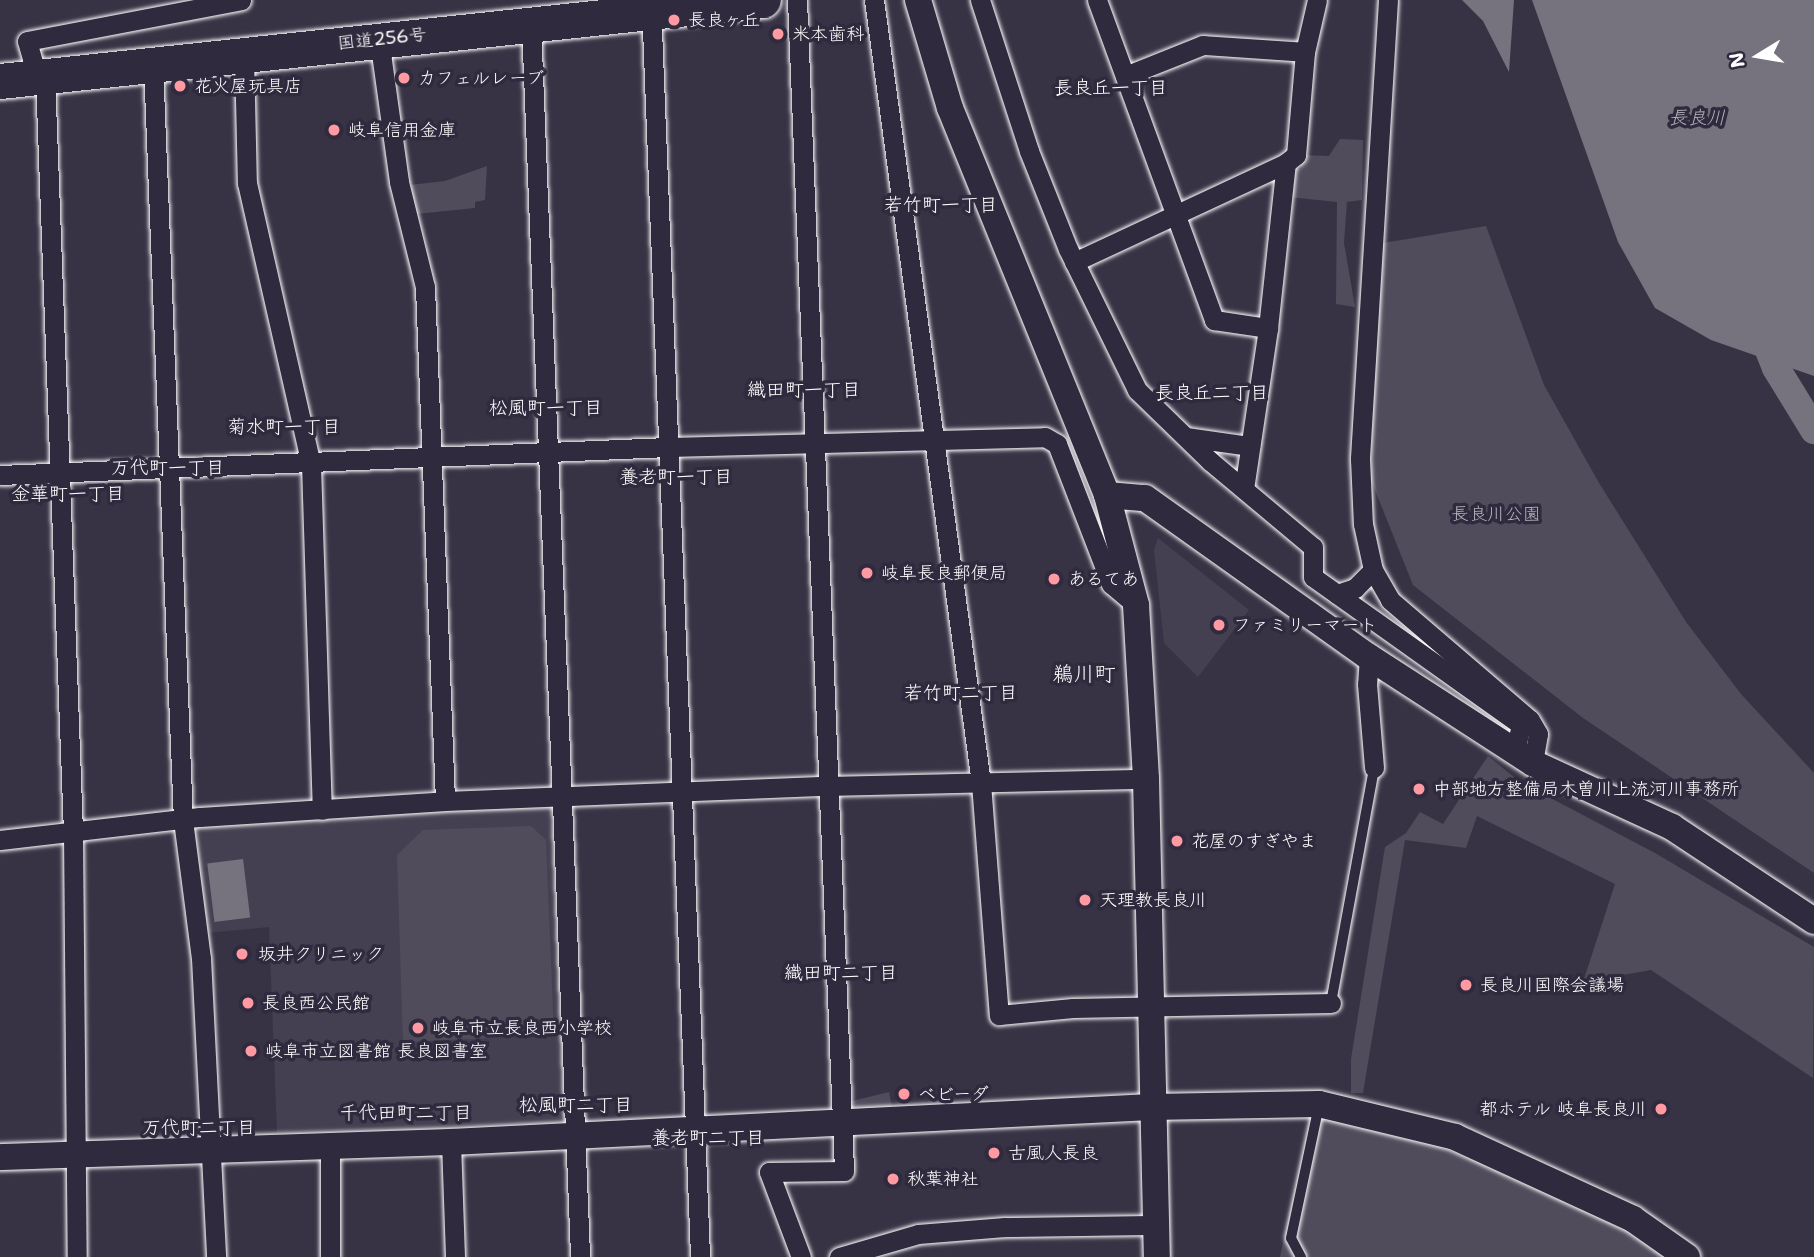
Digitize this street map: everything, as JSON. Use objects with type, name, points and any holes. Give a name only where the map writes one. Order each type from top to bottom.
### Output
[{"type":"highway","name":"国道256号","points":[[0,81],[39,72],[644,4],[763,0]]},
{"type":"highway","name":"国道256号","points":[[0,69],[39,72],[244,55],[531,24],[644,4]]},
{"type":"street","points":[[76,1257],[73,834],[59,473],[39,72],[26,41],[241,0]]},
{"type":"street","points":[[797,0],[811,442],[844,1171],[769,1172],[800,1257]]},
{"type":"street","points":[[874,0],[981,783],[999,1015],[1152,1007],[1331,1003]]},
{"type":"street","points":[[918,0],[950,108],[1107,495],[1136,605],[1146,779],[1152,1007],[1151,1107],[1157,1257]]},
{"type":"street","points":[[980,0],[1030,151],[1074,261],[1137,390],[1244,489],[1313,547],[1313,577],[1521,725],[1524,757]]},
{"type":"street","points":[[1097,0],[1214,320],[1268,328]]},
{"type":"street","points":[[1074,261],[1286,163],[1296,155],[1305,52],[1317,0]]},
{"type":"street","points":[[1388,0],[1360,458],[1363,524],[1373,570],[1390,600],[1408,620],[1530,720],[1538,734],[1524,757]]},
{"type":"street","points":[[644,4],[669,447],[700,1257]]},
{"type":"street","points":[[531,24],[580,1257]]},
{"type":"street","points":[[379,39],[399,182],[425,287],[445,802]]},
{"type":"street","points":[[1125,76],[1203,44],[1305,52]]},
{"type":"street","points":[[244,55],[247,183],[311,464],[322,810]]},
{"type":"street","points":[[153,64],[183,820],[201,958],[214,1152],[216,1257]]},
{"type":"street","points":[[1244,489],[1268,328],[1286,163]]},
{"type":"street","points":[[1186,437],[1250,446]]},
{"type":"street","points":[[0,475],[669,447],[1045,438],[1057,444],[1111,584],[1136,605]]},
{"type":"street","points":[[1107,495],[1145,498],[1369,657],[1524,757],[1672,827],[1814,921]]},
{"type":"street","points":[[1337,594],[1354,588],[1373,570]]},
{"type":"street","points":[[1369,657],[1367,684],[1374,768]]},
{"type":"street","points":[[0,840],[183,820],[445,802],[826,786],[1146,779]]},
{"type":"street","points":[[0,1157],[214,1152],[696,1132],[1151,1107],[1319,1104],[1455,1137],[1633,1219],[1687,1257]]},
{"type":"street","points":[[451,1142],[455,1257]]},
{"type":"street","points":[[330,1146],[330,1257]]},
{"type":"street","points":[[839,1257],[918,1234],[1005,1227],[1157,1226]]},
{"type":"lane","points":[[1331,1003],[1374,768]]},
{"type":"lane","points":[[1301,1257],[1291,1238],[1319,1104]]},
{"type":"shaded area","points":[[1158,538],[1249,610],[1198,677],[1164,643],[1154,550]]},
{"type":"shaded area","name":"岐阜市立長良西小学校","points":[[551,805],[566,1122],[277,1132],[269,927],[206,933],[192,834],[199,824]]},
{"type":"green space","points":[[1340,139],[1363,140],[1362,200],[1347,202],[1344,243],[1355,307],[1336,304],[1337,202],[1289,197],[1291,170],[1301,169],[1303,155],[1329,156]]},
{"type":"green space","points":[[487,166],[485,200],[475,202],[475,208],[416,214],[410,185],[445,181]]},
{"type":"green space","name":"長良川公園","points":[[1486,226],[1544,385],[1599,483],[1686,622],[1741,694],[1814,773],[1814,873],[1583,718],[1413,585],[1371,480],[1377,244]]},
{"type":"green space","points":[[1488,756],[1520,782],[1655,853],[1814,947],[1813,1078],[1651,970],[1583,982],[1615,884],[1477,816],[1466,848],[1405,840],[1363,1093],[1351,1093],[1351,1059],[1385,847],[1406,833],[1420,812],[1443,824]]},
{"type":"green space","points":[[531,826],[546,840],[554,1035],[403,1042],[397,855],[423,830]]},
{"type":"green space","points":[[889,1092],[892,1107],[851,1109],[848,1102]]},
{"type":"green space","points":[[1311,1115],[1413,1136],[1624,1221],[1672,1257],[1280,1257]]},
{"type":"water","points":[[1462,0],[1514,0],[1509,72],[1483,21]]},
{"type":"water","name":"長良川","points":[[1532,0],[1814,0],[1814,376],[1711,340],[1655,308],[1618,242]]},
{"type":"water","points":[[243,859],[250,918],[214,922],[207,863]]},
{"type":"waterway","name":"長良川","points":[[1760,328],[1776,368],[1814,430]]},
{"type":"place","name":"長良ヶ丘","points":[[674,20]]},
{"type":"place","name":"米本歯科","points":[[778,34]]},
{"type":"place","name":"カフェルレーブ","points":[[404,78]]},
{"type":"place","name":"花火屋玩具店","points":[[180,86]]},
{"type":"place","name":"岐阜信用金庫","points":[[334,130]]},
{"type":"place","name":"岐阜長良郵便局","points":[[867,573]]},
{"type":"place","name":"あるてあ","points":[[1054,579]]},
{"type":"place","name":"ファミリーマート","points":[[1219,625]]},
{"type":"place","name":"中部地方整備局木曽川上流河川事務所","points":[[1419,789]]},
{"type":"place","name":"花屋のすぎやま","points":[[1177,841]]},
{"type":"place","name":"天理教長良川","points":[[1085,900]]},
{"type":"place","name":"坂井クリニック","points":[[242,954]]},
{"type":"place","name":"長良川国際会議場","points":[[1466,985]]},
{"type":"place","name":"長良西公民館","points":[[248,1003]]},
{"type":"place","name":"岐阜市立長良西小学校","points":[[418,1028]]},
{"type":"place","name":"岐阜市立図書館 長良図書室","points":[[251,1051]]},
{"type":"place","name":"ベビーダ","points":[[904,1094]]},
{"type":"place","name":"都ホテル 岐阜長良川","points":[[1661,1109]]},
{"type":"place","name":"古風人長良","points":[[994,1153]]},
{"type":"place","name":"秋葉神社","points":[[893,1179]]},
{"type":"district","name":"長良丘一丁目","points":[[1111,88]]},
{"type":"district","name":"若竹町一丁目","points":[[941,205]]},
{"type":"district","name":"織田町一丁目","points":[[804,390]]},
{"type":"district","name":"長良丘二丁目","points":[[1212,393]]},
{"type":"district","name":"松風町一丁目","points":[[546,408]]},
{"type":"district","name":"菊水町一丁目","points":[[284,427]]},
{"type":"district","name":"万代町一丁目","points":[[168,468]]},
{"type":"district","name":"養老町一丁目","points":[[676,477]]},
{"type":"district","name":"金華町一丁目","points":[[68,494]]},
{"type":"district","name":"鵜川町","points":[[1084,674]]},
{"type":"district","name":"若竹町二丁目","points":[[961,693]]},
{"type":"district","name":"織田町二丁目","points":[[841,973]]},
{"type":"district","name":"松風町二丁目","points":[[576,1105]]},
{"type":"district","name":"千代田町二丁目","points":[[406,1113]]},
{"type":"district","name":"万代町二丁目","points":[[199,1128]]},
{"type":"district","name":"養老町二丁目","points":[[708,1138]]}]
